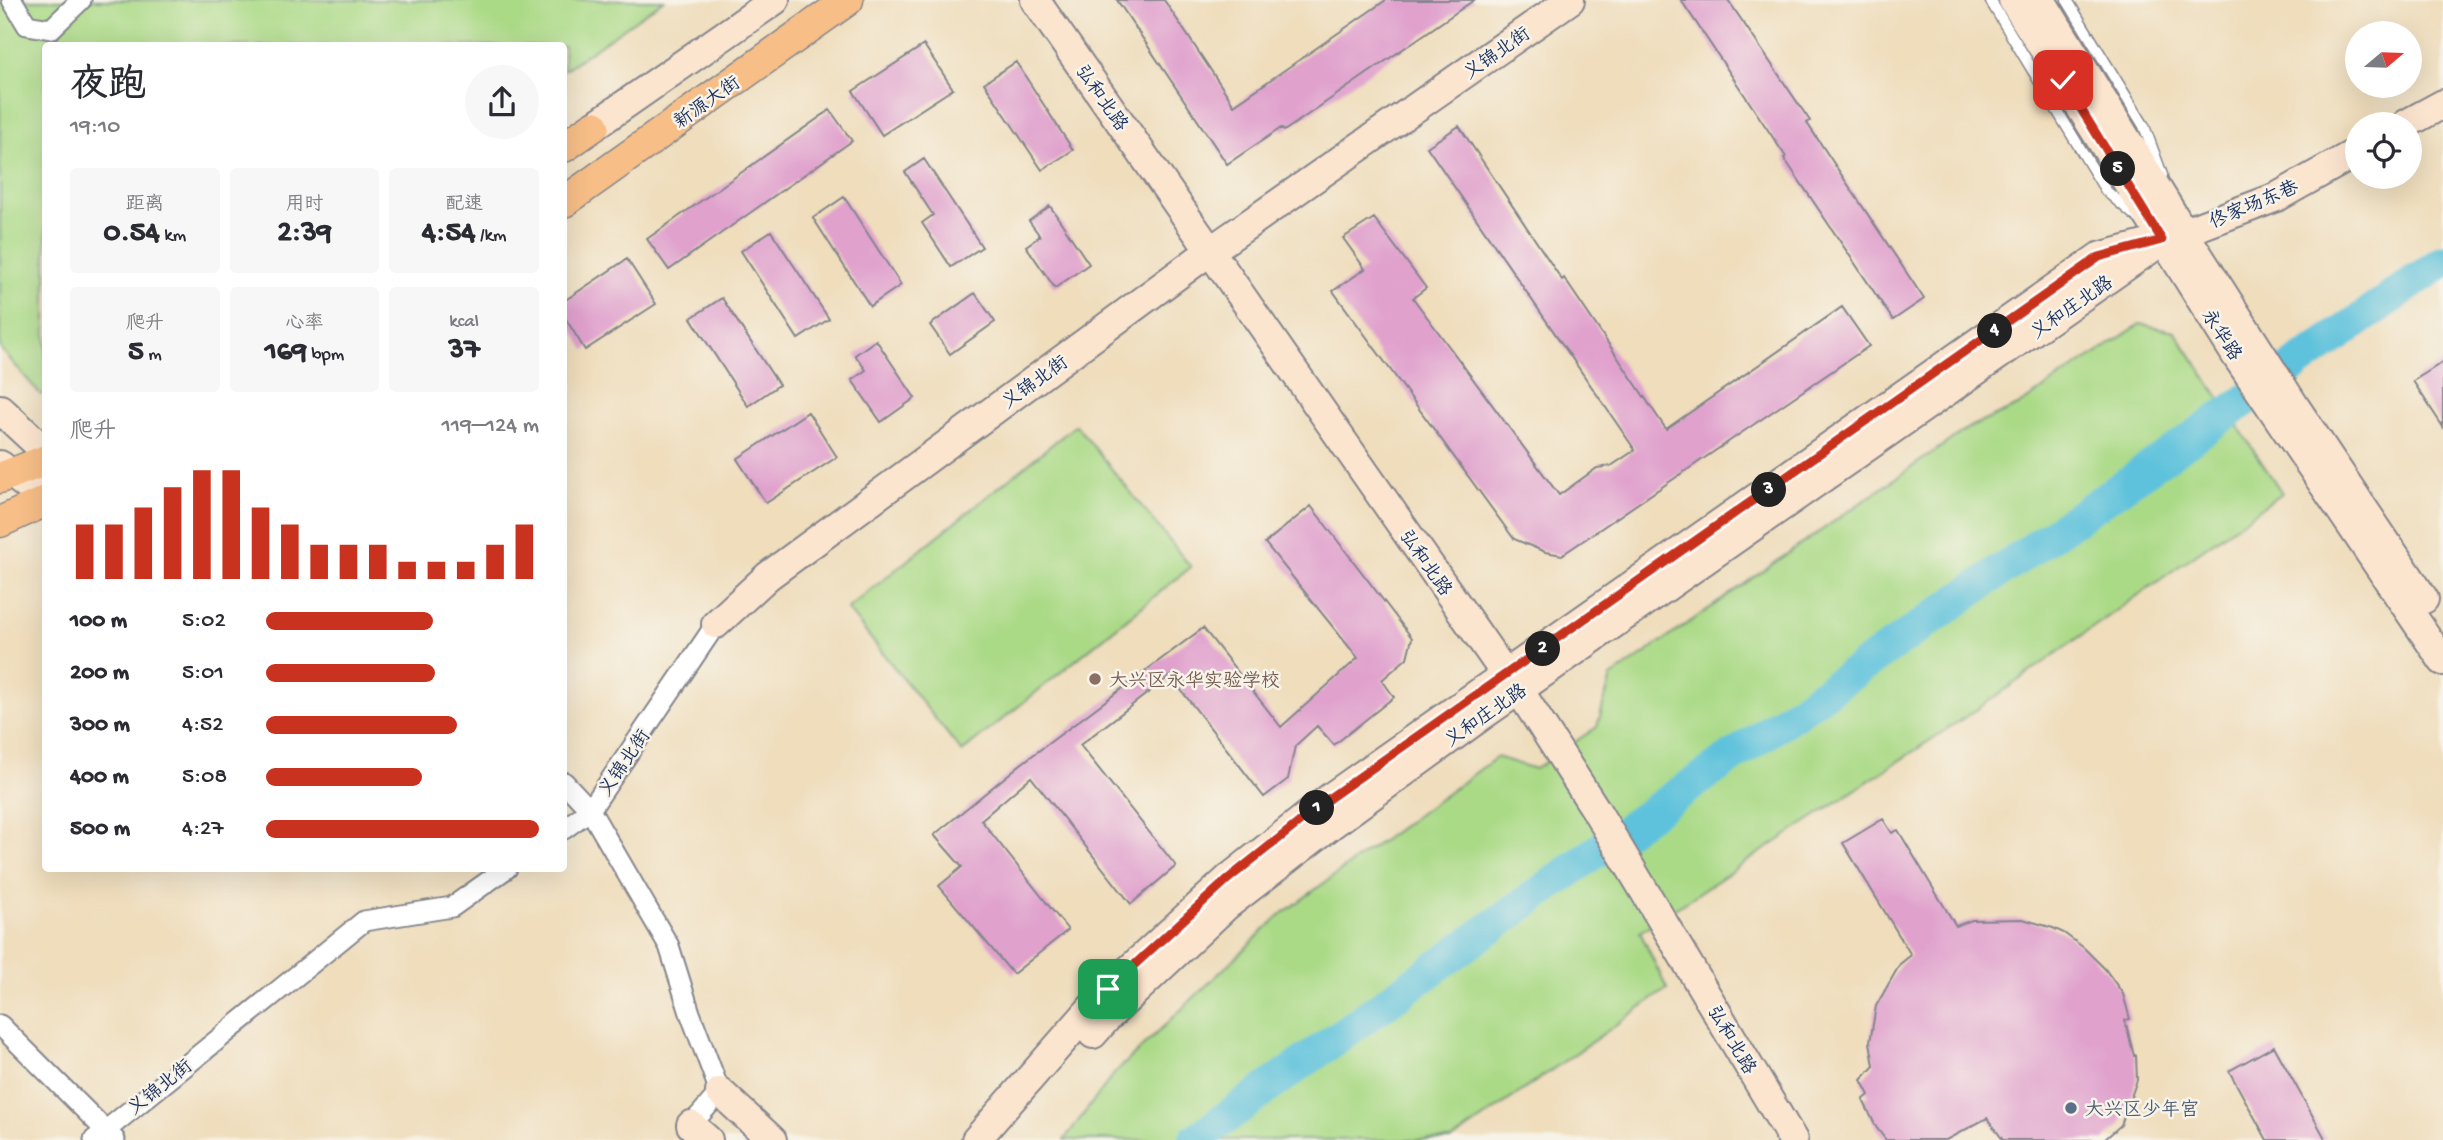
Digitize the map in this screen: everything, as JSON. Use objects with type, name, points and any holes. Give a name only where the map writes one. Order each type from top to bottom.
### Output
[{"type":"main road","points":[[567,145],[775,0]]},
{"type":"main road","name":"新源大街","points":[[567,200],[848,0]]},
{"type":"main road","name":"弘和北路","points":[[1035,0],[1513,682],[1596,810],[1793,1140]]},
{"type":"main road","name":"义锦北街","points":[[716,624],[768,576],[1210,251],[1570,0]]},
{"type":"main road","name":"永华路","points":[[2013,0],[2173,235],[2443,661]]},
{"type":"main road","name":"永华路","points":[[2041,0],[2173,235]]},
{"type":"main road","points":[[2422,115],[2443,104]]},
{"type":"main road","name":"佟家场东巷","points":[[2173,235],[2277,197],[2345,159]]},
{"type":"main road","name":"义和庄北路","points":[[1000,1140],[1107,1018],[1226,906],[1513,682],[2099,257],[2173,235]]},
{"type":"main road","points":[[0,409],[42,448]]},
{"type":"main road","name":"永华路","points":[[2288,413],[2443,628]]},
{"type":"main road","points":[[3,472],[42,461]]},
{"type":"main road","points":[[3,472],[42,498]]},
{"type":"main road","points":[[0,522],[42,503]]},
{"type":"main road","name":"义和庄北路","points":[[976,1140],[1108,989],[1228,879],[1331,797],[1513,682]]},
{"type":"main road","points":[[720,1092],[772,1140]]},
{"type":"street","points":[[12,0],[27,25],[51,29],[81,0]]},
{"type":"street","name":"义锦北街","points":[[567,827],[590,810],[716,624]]},
{"type":"street","points":[[567,785],[590,810],[669,946],[690,1013],[720,1092],[699,1132]]},
{"type":"street","name":"义锦北街","points":[[105,1137],[364,921],[452,907],[501,872]]},
{"type":"street","points":[[0,1025],[105,1137]]},
{"type":"lane","points":[[1990,0],[2106,191],[2173,235]]},
{"type":"lane","points":[[2067,0],[2144,126],[2173,235]]},
{"type":"green space","points":[[0,0],[664,0],[567,68],[567,42],[42,42],[42,395],[0,348]]},
{"type":"green space","points":[[2140,324],[2175,331],[2282,493],[1985,704],[1640,932],[1667,989],[1452,1140],[1064,1140],[1114,1074],[1279,916],[1497,757],[1535,769],[1597,727],[1611,677],[1968,428],[2018,406]]},
{"type":"green space","points":[[1076,425],[1191,567],[962,752],[847,609]]},
{"type":"building","points":[[1117,0],[1164,0],[1234,105],[1386,0],[1474,0],[1284,131],[1281,128],[1227,164]]},
{"type":"building","points":[[1681,0],[1728,0],[1810,121],[1807,123],[1924,299],[1893,320]]},
{"type":"building","points":[[924,45],[953,89],[882,135],[853,91]]},
{"type":"building","points":[[1016,62],[1073,150],[1042,170],[984,83]]},
{"type":"building","points":[[830,110],[852,141],[669,270],[647,239]]},
{"type":"building","points":[[1459,126],[1666,429],[1842,307],[1869,346],[1562,555],[1545,552],[1514,539],[1333,291],[1365,269],[1343,238],[1374,218],[1426,288],[1413,298],[1559,495],[1597,468],[1611,466],[1635,450],[1427,147]]},
{"type":"building","points":[[924,159],[982,247],[951,267],[922,223],[933,215],[905,172]]},
{"type":"building","points":[[844,197],[901,285],[870,306],[813,218]]},
{"type":"building","points":[[1050,206],[1089,264],[1055,288],[1026,246],[1040,236],[1029,221]]},
{"type":"building","points":[[771,231],[829,319],[798,339],[741,251]]},
{"type":"building","points":[[627,259],[656,304],[585,350],[567,321],[567,299]]},
{"type":"building","points":[[975,293],[995,322],[950,354],[930,325]]},
{"type":"building","points":[[722,298],[779,385],[748,406],[691,318]]},
{"type":"building","points":[[876,340],[915,398],[881,422],[852,380],[866,370],[855,355]]},
{"type":"building","points":[[2443,362],[2443,427],[2413,381]]},
{"type":"building","points":[[808,412],[837,457],[766,503],[737,459]]},
{"type":"building","points":[[1311,506],[1412,638],[1407,658],[1382,680],[1394,697],[1334,745],[1317,726],[1295,746],[1288,779],[1264,797],[1170,676],[1080,745],[1176,866],[1131,904],[1031,777],[981,820],[1068,930],[1013,974],[939,886],[962,867],[934,835],[1021,764],[1203,628],[1281,727],[1358,658],[1265,543]]},
{"type":"building","points":[[1883,819],[1892,833],[1898,830],[1956,926],[1972,920],[2023,919],[2053,928],[2084,948],[2105,969],[2123,994],[2130,1019],[2125,1020],[2134,1056],[2136,1055],[2137,1080],[2121,1125],[2104,1140],[2003,1140],[1987,1118],[1946,1140],[1886,1140],[1876,1127],[1863,1100],[1869,1095],[1861,1080],[1874,1066],[1870,1042],[1876,1006],[1900,964],[1911,955],[1843,843]]},
{"type":"building","points":[[2274,1046],[2326,1140],[2267,1140],[2229,1071]]},
{"type":"waterway","points":[[1195,1140],[1635,824],[2443,261]]},
{"type":"place","name":"大兴区永华实验学校","points":[[1095,679]]},
{"type":"place","name":"大兴区少年宫","points":[[2071,1108]]},
{"type":"route","points":[[1108,989],[1228,879],[1331,797],[2099,257],[2162,240],[2063,80]]}]
